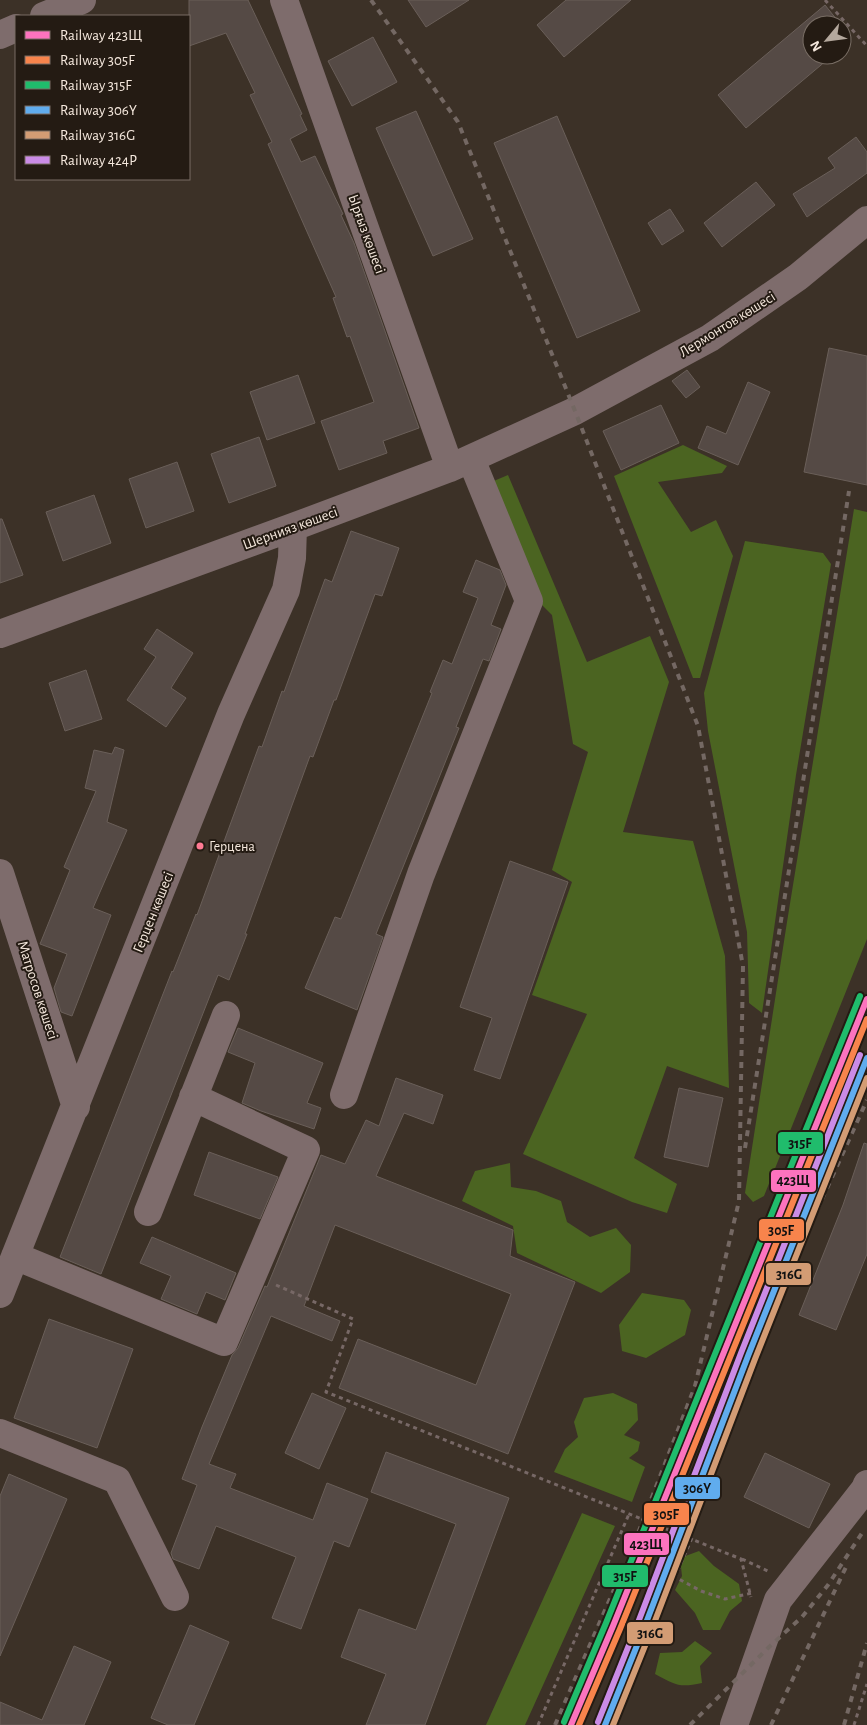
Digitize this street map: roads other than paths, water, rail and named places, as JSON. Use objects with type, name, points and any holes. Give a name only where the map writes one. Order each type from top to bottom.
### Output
[{"type":"street","points":[[46,15],[82,0]]},
{"type":"street","name":"Ырғыз көшесі","points":[[284,0],[460,463],[529,601],[421,874],[344,1095]]},
{"type":"street","points":[[0,35],[15,28]]},
{"type":"street","name":"Лермонтов көшесі","points":[[576,411],[710,338],[798,277],[867,220]]},
{"type":"street","name":"Шернияз көшесі","points":[[0,634],[293,527],[460,463],[576,411]]},
{"type":"street","name":"Герцен көшесі","points":[[0,1294],[232,714],[286,590],[292,558],[293,527]]},
{"type":"street","name":"Матросов көшесі","points":[[0,873],[76,1108]]},
{"type":"street","points":[[148,1212],[226,1015]]},
{"type":"street","points":[[15,1256],[224,1342],[306,1150],[193,1098]]},
{"type":"street","points":[[0,1432],[117,1480],[175,1597]]},
{"type":"street","points":[[734,1725],[778,1600],[867,1484]]},
{"type":"railway","points":[[371,0],[458,122],[575,411],[698,726],[743,966],[739,1201],[695,1386],[635,1541],[613,1626]]},
{"type":"railway","points":[[745,1148],[849,491]]},
{"type":"railway","points":[[733,1396],[867,1100]]},
{"type":"railway","points":[[690,1725],[802,1617],[828,1585],[864,1530]]},
{"type":"railway","points":[[771,1725],[846,1567]]},
{"type":"railway","points":[[555,1725],[622,1571]]},
{"type":"railway","points":[[844,1725],[867,1643]]},
{"type":"rail line","name":"315F","points":[[564,1722],[606,1623],[860,996]]},
{"type":"rail line","name":"423Щ","points":[[571,1725],[613,1626],[867,999]]},
{"type":"rail line","name":"305F","points":[[579,1725],[620,1629],[867,1019]]},
{"type":"rail line","name":"424Р","points":[[598,1722],[741,1353],[860,1055]]},
{"type":"rail line","name":"306Y","points":[[605,1725],[748,1356],[867,1058]]},
{"type":"rail line","name":"316G","points":[[613,1725],[755,1359],[867,1078]]},
{"type":"place","name":"Герцена","points":[[200,846]]}]
